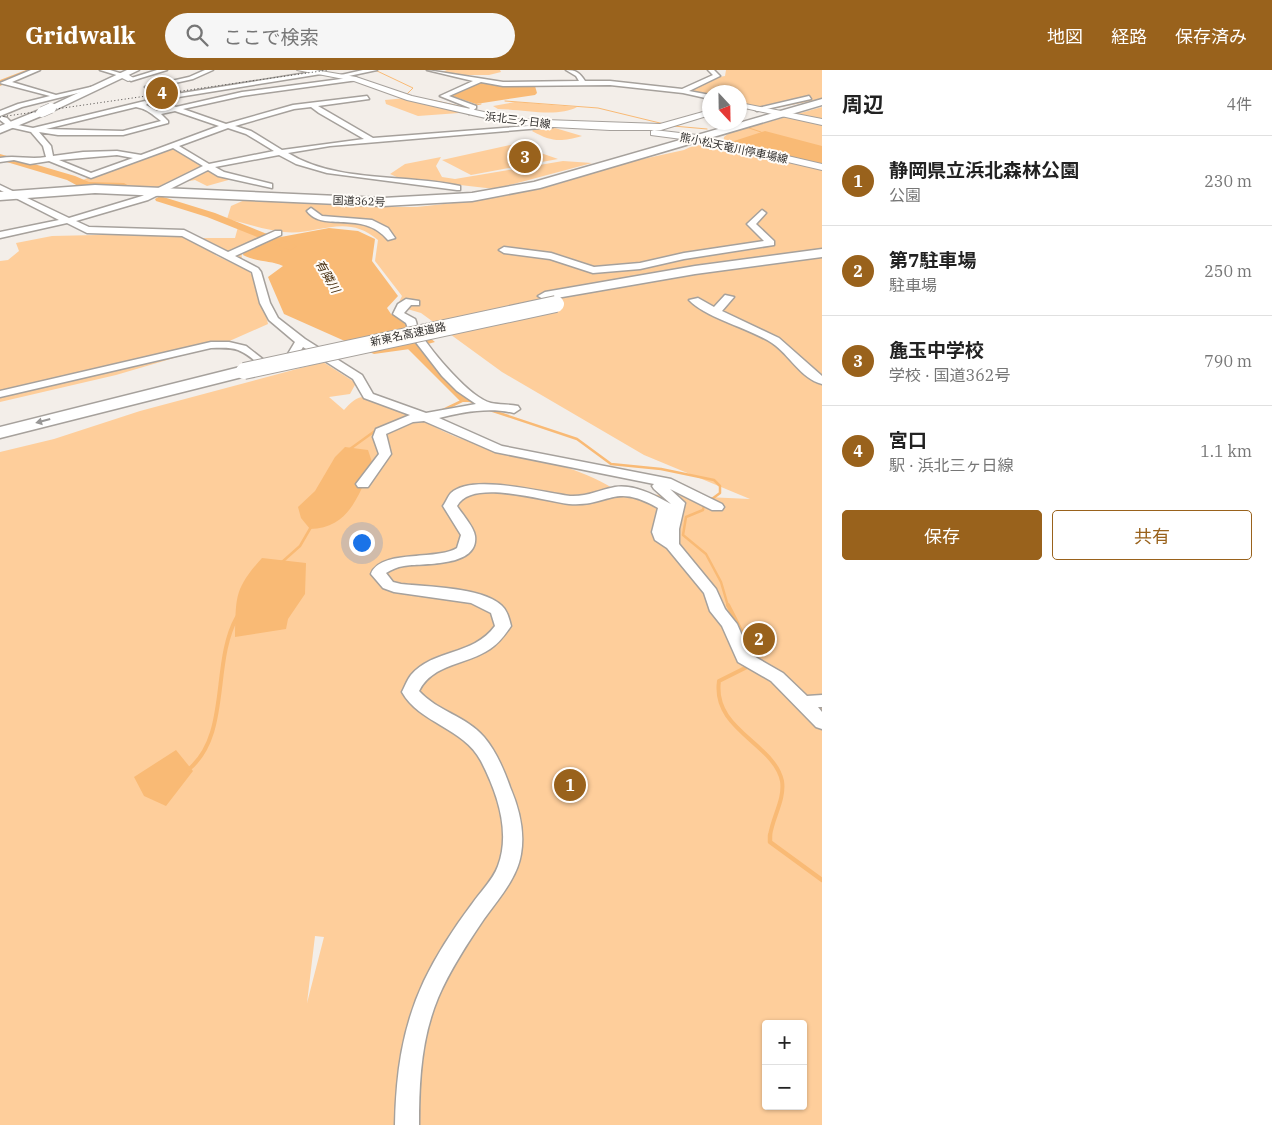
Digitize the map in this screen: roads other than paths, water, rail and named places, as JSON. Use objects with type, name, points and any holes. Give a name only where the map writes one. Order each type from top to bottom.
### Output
[{"type":"highway","points":[[0,130],[129,74]]},
{"type":"highway","points":[[780,114],[822,98]]},
{"type":"highway","points":[[780,114],[822,102]]},
{"type":"highway","name":"国道362号","points":[[0,196],[95,189],[371,202],[449,200],[488,195],[536,185],[780,114]]},
{"type":"highway","name":"新東名高速道路","points":[[0,420],[239,366],[460,323],[551,300],[696,270],[822,252]]},
{"type":"highway","name":"新東名高速道路","points":[[551,300],[822,262]]},
{"type":"highway","name":"新東名高速道路","points":[[0,433],[239,366]]},
{"type":"main road","name":"浜北三ヶ日線","points":[[300,70],[356,79],[410,98],[469,108],[516,122],[553,125],[666,127],[702,115]]},
{"type":"main road","points":[[747,107],[822,122]]},
{"type":"main road","name":"熊小松天竜川停車場線","points":[[616,127],[697,138],[822,167]]},
{"type":"street","points":[[2,81],[37,70]]},
{"type":"street","points":[[102,70],[129,74],[164,70]]},
{"type":"street","points":[[148,87],[190,78],[210,70]]},
{"type":"street","points":[[340,76],[373,70]]},
{"type":"street","points":[[430,70],[483,81],[516,85],[610,83],[683,91],[702,95]]},
{"type":"street","points":[[569,70],[578,75],[583,83]]},
{"type":"street","points":[[683,91],[717,76],[711,70]]},
{"type":"street","points":[[319,73],[153,99],[176,110],[202,116],[226,126],[248,131],[302,163],[326,170],[458,188]]},
{"type":"street","points":[[129,74],[156,91]]},
{"type":"street","points":[[153,114],[242,94],[356,79]]},
{"type":"street","points":[[2,81],[55,96]]},
{"type":"street","points":[[469,108],[443,96],[483,81]]},
{"type":"street","points":[[0,114],[12,107],[95,88]]},
{"type":"street","points":[[50,159],[91,176],[226,126],[275,111],[312,104],[367,98]]},
{"type":"street","points":[[757,109],[809,98]]},
{"type":"street","points":[[35,130],[157,101]]},
{"type":"street","points":[[312,104],[321,112],[371,140]]},
{"type":"street","points":[[0,118],[5,118],[12,126],[58,133],[123,133],[166,122],[153,114],[147,107],[136,105]]},
{"type":"street","points":[[0,235],[67,221],[145,198],[209,166],[281,152],[371,140],[553,125]]},
{"type":"street","points":[[35,130],[47,146],[50,159]]},
{"type":"street","points":[[58,133],[70,142]]},
{"type":"street","points":[[174,146],[229,176],[270,186]]},
{"type":"street","points":[[4,159],[30,162],[50,159],[82,150],[142,157]]},
{"type":"street","points":[[80,171],[104,153]]},
{"type":"street","points":[[0,186],[87,230],[101,232],[184,233],[255,270],[258,274],[265,303],[274,320],[301,341],[348,368],[358,377],[368,396],[423,416],[499,449],[666,482],[711,505]]},
{"type":"street","points":[[315,211],[316,216],[326,218],[372,222],[383,227],[391,238]]},
{"type":"street","points":[[504,250],[551,256],[593,270],[634,266],[684,256],[771,244],[751,224],[762,213]]},
{"type":"street","points":[[227,257],[252,243],[278,233]]},
{"type":"street","points":[[715,312],[729,297]]},
{"type":"street","points":[[694,300],[715,312],[776,340],[792,352],[813,376],[822,381]]},
{"type":"street","points":[[416,303],[410,301],[405,303],[398,314],[411,321],[414,335],[423,343],[447,377],[486,407]]},
{"type":"street","points":[[0,394],[212,345],[231,345],[247,350],[263,366],[275,368],[287,365],[301,341]]},
{"type":"street","points":[[363,484],[385,454],[379,438],[380,432],[410,419],[461,409],[501,406],[514,409]]},
{"type":"street","points":[[647,478],[670,494],[678,503],[672,529],[672,545]]},
{"type":"street","points":[[406,1125],[407,1092],[414,1036],[426,999],[458,940],[507,870],[513,843],[510,820],[498,777],[482,748],[474,738],[418,702],[410,692],[417,678],[431,668],[465,656],[489,643],[503,626],[502,618],[493,606],[479,600],[388,585],[381,579],[379,571],[387,565],[409,561],[437,560],[458,554],[466,545],[468,535],[450,506],[450,502],[463,491],[499,488],[544,497],[581,501],[618,491],[635,492],[665,506],[658,532],[662,540],[672,545],[711,592],[718,612],[729,624],[744,658],[754,662],[805,702],[822,723]]},
{"type":"street","points":[[805,702],[822,701]]},
{"type":"water","points":[[485,82],[535,86],[537,93],[535,95],[476,104],[449,95]]},
{"type":"water","points":[[765,131],[822,146],[822,164],[731,142]]},
{"type":"water","points":[[329,228],[358,231],[375,239],[372,261],[398,296],[387,308],[391,314],[409,321],[435,342],[410,349],[374,354],[284,314],[268,277],[283,266],[243,255],[244,250],[270,239]]},
{"type":"water","points":[[345,447],[368,450],[373,465],[357,499],[343,516],[334,523],[324,527],[310,529],[301,518],[298,507],[315,491],[335,457]]},
{"type":"water","points":[[262,558],[306,563],[305,594],[288,619],[286,629],[235,637],[238,594],[246,578]]},
{"type":"water","points":[[176,750],[193,771],[166,806],[144,796],[134,777]]},
{"type":"waterway","name":"有隣川","points":[[0,83],[33,70]]},
{"type":"waterway","points":[[375,70],[413,88],[407,94],[410,96]]},
{"type":"waterway","points":[[431,100],[464,107],[481,104]]},
{"type":"waterway","points":[[505,101],[598,108],[664,124]]},
{"type":"waterway","points":[[673,126],[702,129]]},
{"type":"waterway","points":[[749,128],[761,132]]},
{"type":"waterway","name":"有隣川","points":[[0,157],[71,178],[78,183],[124,186]]},
{"type":"waterway","name":"有隣川","points":[[160,199],[211,215],[291,246]]},
{"type":"waterway","name":"有隣川","points":[[393,331],[404,337],[466,399]]},
{"type":"waterway","points":[[441,411],[466,399],[480,406]]},
{"type":"waterway","points":[[490,410],[577,439],[611,464],[661,469],[714,480],[720,486],[720,493],[704,505],[703,510],[686,517],[683,535],[706,554],[721,582],[728,606]]},
{"type":"waterway","points":[[350,449],[379,428]]},
{"type":"waterway","points":[[282,562],[300,546],[311,527]]},
{"type":"waterway","points":[[728,605],[755,658]]},
{"type":"waterway","points":[[188,770],[201,755],[210,738],[216,718],[224,655],[229,635],[237,617]]},
{"type":"waterway","points":[[751,665],[719,681],[719,698],[725,712],[734,724],[768,756],[777,768],[782,781],[782,795],[770,836]]},
{"type":"waterway","points":[[770,836],[770,842],[822,880]]},
{"type":"railway","points":[[0,117],[328,70]]},
{"type":"place","name":"宮口","points":[[162,93]]},
{"type":"place","name":"麁玉中学校","points":[[525,157]]},
{"type":"place","name":"第7駐車場","points":[[759,639]]},
{"type":"place","name":"静岡県立浜北森林公園","points":[[570,785]]}]
